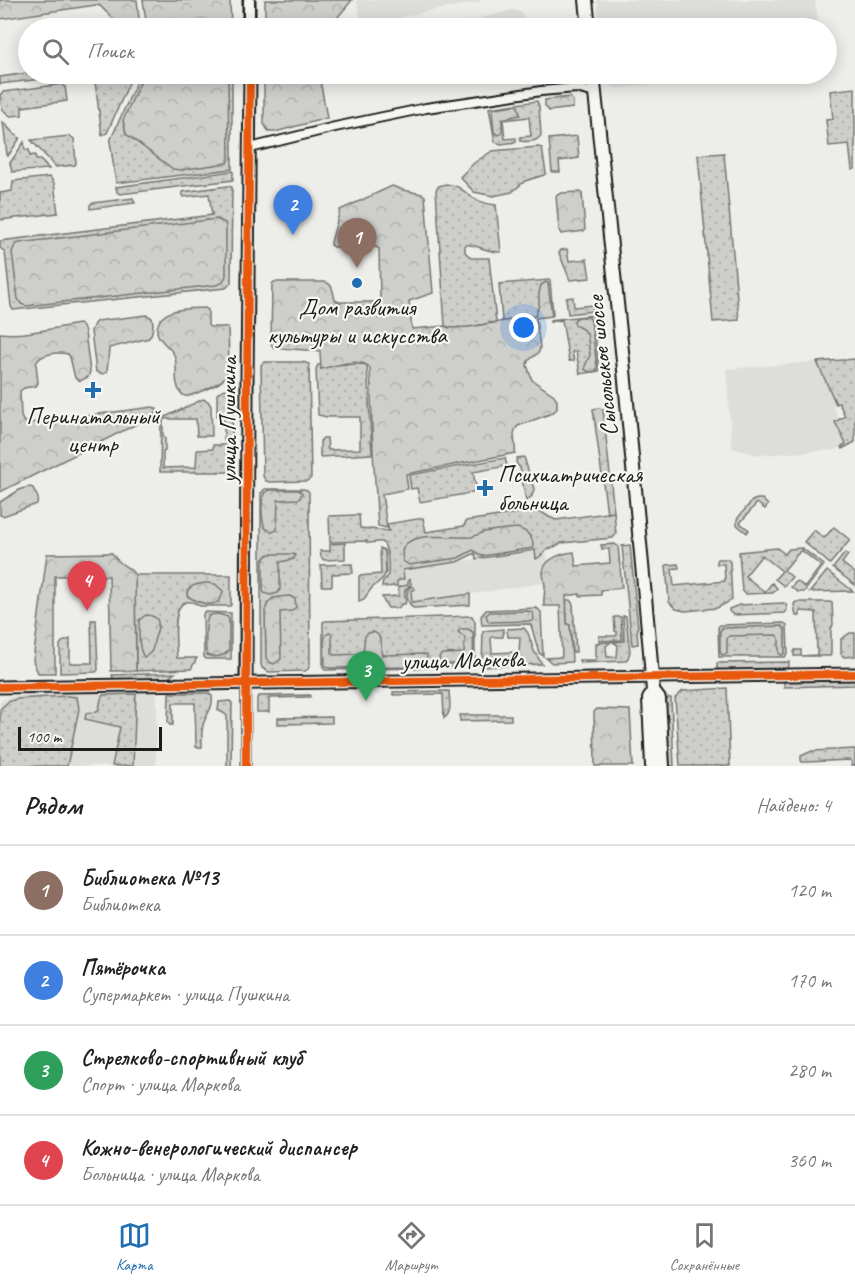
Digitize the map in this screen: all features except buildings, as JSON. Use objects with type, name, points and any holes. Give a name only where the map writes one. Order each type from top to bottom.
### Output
[{"type":"main road","points":[[586,0],[588,18]]},
{"type":"main road","name":"Сысольское шоссе","points":[[594,84],[625,381],[652,677],[653,691],[649,699],[652,766]]},
{"type":"main road","name":"Сысольское шоссе","points":[[653,691],[660,699],[663,766]]},
{"type":"street","points":[[249,0],[249,18]]},
{"type":"street","name":"улица Пушкина","points":[[246,766],[250,84]]},
{"type":"street","points":[[250,148],[334,127],[426,108],[541,91],[576,88],[595,93]]},
{"type":"street","name":"улица Маркова","points":[[0,687],[855,674]]},
{"type":"shaded area","points":[[356,0],[480,0],[481,2],[398,18],[361,18]]},
{"type":"shaded area","points":[[597,0],[815,0],[818,18],[598,18]]},
{"type":"shaded area","points":[[512,10],[521,12],[523,18],[482,18]]},
{"type":"shaded area","points":[[609,84],[652,84],[620,88]]},
{"type":"shaded area","points":[[817,362],[836,404],[833,406],[839,419],[835,422],[846,444],[835,450],[758,455],[732,448],[726,369]]},
{"type":"shaded area","points":[[546,549],[550,582],[412,603],[398,586],[397,581],[402,570]]},
{"type":"shaded area","points":[[157,692],[156,766],[0,766],[0,702],[9,697],[26,694]]},
{"type":"green space","points":[[0,0],[137,0],[139,18],[113,18],[96,5],[0,19]]},
{"type":"green space","points":[[143,0],[230,0],[231,18],[146,18]]},
{"type":"green space","points":[[265,0],[352,0],[337,18],[265,18]]},
{"type":"green space","points":[[18,74],[18,82],[0,84],[0,77]]},
{"type":"green space","points":[[63,84],[67,101],[22,107],[22,115],[10,116],[2,109],[0,95],[3,92]]},
{"type":"green space","points":[[95,84],[129,84],[107,133],[102,135]]},
{"type":"green space","points":[[136,84],[232,84],[232,169],[116,183],[110,141]]},
{"type":"green space","points":[[139,84],[228,84],[229,158],[227,163],[173,169],[126,134],[123,120]]},
{"type":"green space","points":[[264,84],[321,84],[327,118],[275,132],[269,132],[264,124]]},
{"type":"green space","points":[[855,88],[855,169],[852,170],[849,144],[829,146],[826,120],[833,119],[830,91]]},
{"type":"green space","points":[[570,97],[573,101],[573,108],[549,111],[545,106],[545,100]]},
{"type":"green space","points":[[537,101],[540,137],[532,141],[520,141],[520,137],[531,136],[529,117],[503,120],[505,139],[516,138],[516,142],[501,144],[495,142],[489,108]]},
{"type":"green space","points":[[518,106],[520,115],[502,119],[502,132],[498,135],[494,132],[492,111],[495,108]]},
{"type":"green space","points":[[3,122],[20,138],[8,156],[7,155]]},
{"type":"green space","points":[[70,136],[74,139],[75,165],[56,167],[31,140]]},
{"type":"green space","points":[[577,136],[579,158],[559,161],[560,172],[552,172],[549,139]]},
{"type":"green space","points":[[24,142],[25,150],[29,150],[30,156],[35,155],[36,160],[40,160],[49,169],[12,172],[10,163]]},
{"type":"green space","points":[[542,148],[546,173],[525,181],[512,192],[493,196],[474,192],[460,177],[474,163],[492,151]]},
{"type":"green space","points":[[724,153],[739,320],[713,322],[698,155]]},
{"type":"green space","points":[[233,171],[233,180],[120,194],[116,187]]},
{"type":"green space","points":[[50,177],[54,183],[58,213],[0,220],[0,193],[12,191],[13,181]]},
{"type":"green space","points":[[446,184],[458,187],[478,200],[496,205],[501,252],[465,245],[465,252],[471,258],[489,258],[496,322],[464,328],[445,326],[436,190],[439,186]]},
{"type":"green space","points":[[392,186],[425,196],[433,293],[409,301],[412,329],[445,326],[449,328],[469,327],[535,316],[539,305],[541,285],[548,283],[552,316],[536,318],[540,347],[539,352],[528,361],[527,365],[532,380],[554,395],[557,409],[518,426],[514,435],[515,453],[406,474],[408,489],[382,494],[387,528],[378,526],[370,368],[366,364],[354,362],[321,369],[320,351],[276,348],[271,343],[272,284],[274,282],[324,282],[331,286],[335,300],[339,302],[377,301],[380,297],[379,249],[376,247],[334,247],[331,242],[340,210]]},
{"type":"green space","points":[[232,187],[231,283],[226,288],[13,310],[5,252],[0,248],[0,241],[212,215],[209,194],[183,197],[182,192]]},
{"type":"green space","points":[[561,193],[582,193],[585,229],[561,234],[556,196]]},
{"type":"green space","points":[[133,198],[135,203],[90,209],[93,203]]},
{"type":"green space","points":[[217,219],[225,223],[226,227],[226,276],[222,283],[26,306],[18,299],[12,252],[15,245],[19,243]]},
{"type":"green space","points":[[567,249],[569,261],[587,259],[590,278],[570,280],[559,253]]},
{"type":"green space","points":[[550,280],[553,315],[502,321],[499,284]]},
{"type":"green space","points":[[573,297],[574,307],[593,305],[593,311],[568,314],[566,298]]},
{"type":"green space","points":[[205,308],[208,310],[210,327],[228,327],[227,373],[216,385],[185,396],[177,385],[175,357],[157,333],[157,327],[163,317],[173,311]]},
{"type":"green space","points":[[147,315],[152,318],[153,323],[149,338],[109,348],[107,372],[103,374],[96,372],[91,331],[94,324],[97,321]]},
{"type":"green space","points":[[593,315],[599,371],[580,374],[576,351],[572,352],[574,361],[569,361],[562,320],[550,322],[550,320]]},
{"type":"green space","points":[[579,317],[589,317],[591,321],[596,371],[589,372],[585,369],[590,355],[587,333],[574,322]]},
{"type":"green space","points":[[79,324],[85,332],[90,372],[88,377],[80,381],[75,378],[68,354],[55,353],[42,357],[36,363],[38,383],[36,386],[20,391],[23,421],[29,423],[153,407],[157,409],[157,412],[0,492],[0,333],[29,333]]},
{"type":"green space","points":[[855,359],[855,442],[842,449],[841,447],[846,444],[835,422],[845,416],[839,403],[836,404],[817,362]]},
{"type":"green space","points":[[264,362],[309,364],[311,478],[307,481],[269,482],[263,476],[261,365]]},
{"type":"green space","points":[[364,364],[367,366],[372,454],[320,457],[320,441],[323,438],[327,438],[328,450],[360,449],[360,417],[318,415],[316,369],[318,365]]},
{"type":"green space","points":[[228,389],[233,397],[232,441],[224,441],[224,417],[217,417],[217,394]]},
{"type":"green space","points":[[203,399],[211,406],[212,436],[197,436],[196,419],[163,419],[165,451],[163,452],[163,468],[196,467],[197,450],[213,449],[213,445],[232,445],[232,472],[160,472],[161,419]]},
{"type":"green space","points":[[593,409],[603,409],[614,512],[607,513]]},
{"type":"green space","points":[[524,457],[534,489],[532,496],[526,501],[520,467],[516,462],[517,458]]},
{"type":"green space","points":[[505,458],[507,466],[473,472],[477,492],[420,502],[417,488],[411,489],[409,475]]},
{"type":"green space","points":[[33,488],[38,498],[37,504],[3,516],[0,515],[0,502],[21,489]]},
{"type":"green space","points":[[265,489],[303,489],[309,492],[310,665],[305,671],[269,672],[262,668],[261,664],[261,493]]},
{"type":"green space","points":[[270,490],[299,490],[302,493],[298,499],[278,500],[277,530],[272,532],[265,528],[262,510],[264,493]]},
{"type":"green space","points":[[762,499],[768,505],[765,509],[757,503],[740,523],[749,530],[747,533],[737,525],[737,519],[752,501]]},
{"type":"green space","points":[[538,510],[556,520],[614,512],[616,534],[613,538],[561,543],[536,559],[535,550],[476,559],[475,553],[457,562],[403,570],[404,579],[397,581],[397,586],[382,587],[388,575],[388,568],[387,552],[382,542],[330,542],[329,516],[359,515],[360,528],[389,531],[387,524],[423,518],[426,532],[464,526],[466,521]]},
{"type":"green space","points":[[834,527],[850,540],[830,564],[804,542],[814,530],[824,538]]},
{"type":"green space","points":[[517,528],[529,535],[533,548],[482,556],[473,550],[458,558],[409,565],[403,561],[404,546],[412,540],[437,536],[471,537],[484,532]]},
{"type":"green space","points":[[345,543],[345,559],[324,560],[321,557],[320,551],[330,551],[330,544]]},
{"type":"green space","points":[[601,545],[618,546],[622,588],[601,590],[601,595],[566,596],[572,662],[552,663],[546,658],[562,657],[560,606],[544,606],[544,567],[555,557],[574,552],[576,566],[610,563],[609,549],[602,549]]},
{"type":"green space","points":[[630,545],[638,628],[638,644],[632,645],[622,546]]},
{"type":"green space","points":[[380,548],[385,553],[386,572],[364,599],[359,601],[359,576],[381,574]]},
{"type":"green space","points":[[777,548],[785,554],[789,549],[802,548],[824,565],[804,592],[798,592],[791,587],[797,581],[805,587],[821,566],[801,550],[784,570],[792,577],[784,586],[775,579],[782,571],[762,555],[745,576],[765,592],[772,583],[777,588],[773,593],[746,594],[742,591],[739,552]]},
{"type":"green space","points":[[112,553],[135,575],[136,671],[111,671],[109,576],[55,576],[55,673],[38,673],[33,661],[47,554]]},
{"type":"green space","points":[[845,553],[848,555],[842,563],[855,573],[855,585],[833,568]]},
{"type":"green space","points":[[269,554],[295,555],[294,559],[280,562],[280,589],[278,593],[270,595],[264,593],[263,590],[263,563]]},
{"type":"green space","points":[[717,559],[728,559],[730,562],[732,600],[717,608],[685,611],[676,609],[669,602],[666,565],[678,564],[679,568],[672,569],[674,586],[725,581],[724,564],[717,564]]},
{"type":"green space","points":[[352,564],[353,573],[332,574],[332,586],[322,586],[321,565]]},
{"type":"green space","points":[[827,571],[853,591],[810,592]]},
{"type":"green space","points":[[135,575],[231,575],[230,606],[200,606],[194,602],[186,602],[178,610],[175,636],[177,658],[197,658],[191,669],[136,671]]},
{"type":"green space","points":[[410,579],[411,585],[405,592],[405,604],[398,608],[388,608],[382,597],[399,596],[398,587],[408,585]]},
{"type":"green space","points":[[207,583],[215,584],[223,591],[218,602],[208,604],[187,596],[188,589],[191,587]]},
{"type":"green space","points":[[410,587],[415,589],[411,591],[412,602],[470,594],[470,605],[413,608],[407,598]]},
{"type":"green space","points":[[290,596],[295,599],[296,607],[292,611],[280,612],[281,659],[274,664],[266,657],[265,611],[269,602],[274,598]]},
{"type":"green space","points":[[566,600],[570,600],[573,604],[576,652],[572,652],[570,625],[567,625]]},
{"type":"green space","points":[[796,602],[832,602],[833,625],[830,656],[801,656],[817,655],[816,612],[800,611],[800,616],[796,616],[794,604]]},
{"type":"green space","points":[[784,603],[787,610],[785,613],[733,615],[729,611],[739,605]]},
{"type":"green space","points":[[537,608],[541,612],[543,656],[539,653],[531,625],[482,625],[481,616],[486,610]]},
{"type":"green space","points":[[528,611],[533,613],[533,621],[489,622],[486,615],[490,612]]},
{"type":"green space","points":[[204,612],[231,613],[231,659],[206,659],[204,657]]},
{"type":"green space","points":[[218,614],[228,617],[229,650],[219,656],[207,655],[208,618],[210,615]]},
{"type":"green space","points":[[146,615],[156,618],[158,628],[153,649],[144,657],[140,644],[139,620]]},
{"type":"green space","points":[[472,616],[475,622],[475,662],[469,667],[325,670],[323,667],[323,622],[325,621]]},
{"type":"green space","points":[[623,616],[626,616],[630,652],[628,658],[625,661],[580,663],[579,660],[596,660],[596,643],[611,642],[606,646],[607,657],[617,657],[618,645],[613,642],[624,641]]},
{"type":"green space","points":[[614,617],[621,617],[622,640],[599,641],[599,636],[617,635]]},
{"type":"green space","points":[[91,620],[96,620],[98,670],[96,672],[60,673],[60,645],[70,639],[70,663],[92,663]]},
{"type":"green space","points":[[784,623],[787,625],[788,653],[785,657],[719,657],[718,627],[720,625]]},
{"type":"green space","points":[[782,626],[785,629],[785,653],[782,655],[779,653],[779,638],[776,635],[729,636],[727,654],[722,655],[720,652],[722,628]]},
{"type":"green space","points":[[524,628],[542,664],[482,667],[483,631],[503,629],[503,637],[492,637],[491,639],[492,653],[519,652],[520,638],[508,637],[507,629]]},
{"type":"green space","points":[[461,629],[473,632],[471,660],[462,664],[443,664],[439,657],[442,654],[464,653],[465,638],[458,632]]},
{"type":"green space","points":[[373,632],[380,638],[382,655],[425,654],[427,655],[426,664],[421,667],[329,668],[325,666],[325,636],[330,633],[332,635],[334,655],[362,654],[365,636]]},
{"type":"green space","points":[[850,633],[855,633],[855,656],[844,657],[841,654],[841,639]]},
{"type":"green space","points":[[795,650],[801,650],[801,656],[794,656]]},
{"type":"green space","points":[[789,662],[789,666],[784,670],[720,671],[717,668],[717,663]]},
{"type":"green space","points":[[175,673],[167,679],[114,680],[112,675]]},
{"type":"green space","points":[[855,678],[855,685],[784,687],[784,680]]},
{"type":"green space","points":[[727,688],[730,766],[680,766],[675,698],[683,691]]},
{"type":"green space","points":[[449,691],[450,710],[444,718],[443,694],[393,695],[393,692]]},
{"type":"green space","points":[[169,693],[208,693],[212,696],[211,708],[202,728],[202,747],[196,747],[195,703],[173,703],[173,725],[170,725],[168,723]]},
{"type":"green space","points":[[136,694],[133,766],[112,766],[120,727],[85,719],[86,713],[99,709],[103,695]]},
{"type":"green space","points":[[310,695],[310,697],[269,698],[269,712],[257,712],[259,696]]},
{"type":"green space","points":[[77,697],[79,709],[67,766],[0,766],[0,709],[16,699]]},
{"type":"green space","points":[[668,698],[671,698],[674,766],[668,766],[665,704]]},
{"type":"green space","points":[[230,701],[232,703],[231,766],[227,766],[227,716],[218,710],[219,702]]},
{"type":"green space","points":[[597,709],[630,710],[633,766],[595,766],[594,712]]},
{"type":"green space","points":[[460,715],[511,715],[511,720],[460,721]]},
{"type":"green space","points":[[332,717],[332,723],[278,724],[278,718]]},
{"type":"green space","points":[[855,749],[855,766],[851,766],[852,762],[849,760],[802,762],[801,760],[801,756],[812,751]]},
{"type":"cycle path","points":[[246,766],[250,84]]},
{"type":"cycle path","points":[[0,687],[855,674]]},
{"type":"place","name":"Пятёрочка","points":[[293,235]]},
{"type":"place","name":"Библиотека №13","points":[[357,268]]},
{"type":"place","name":"Дом развития культуры и искусства","points":[[357,283]]},
{"type":"place","name":"Перинатальный центр","points":[[93,390]]},
{"type":"place","name":"Психиатрическая больница","points":[[485,488]]},
{"type":"place","name":"Кожно-венерологический диспансер","points":[[87,611]]},
{"type":"place","name":"Стрелково-спортивный клуб","points":[[366,701]]}]
